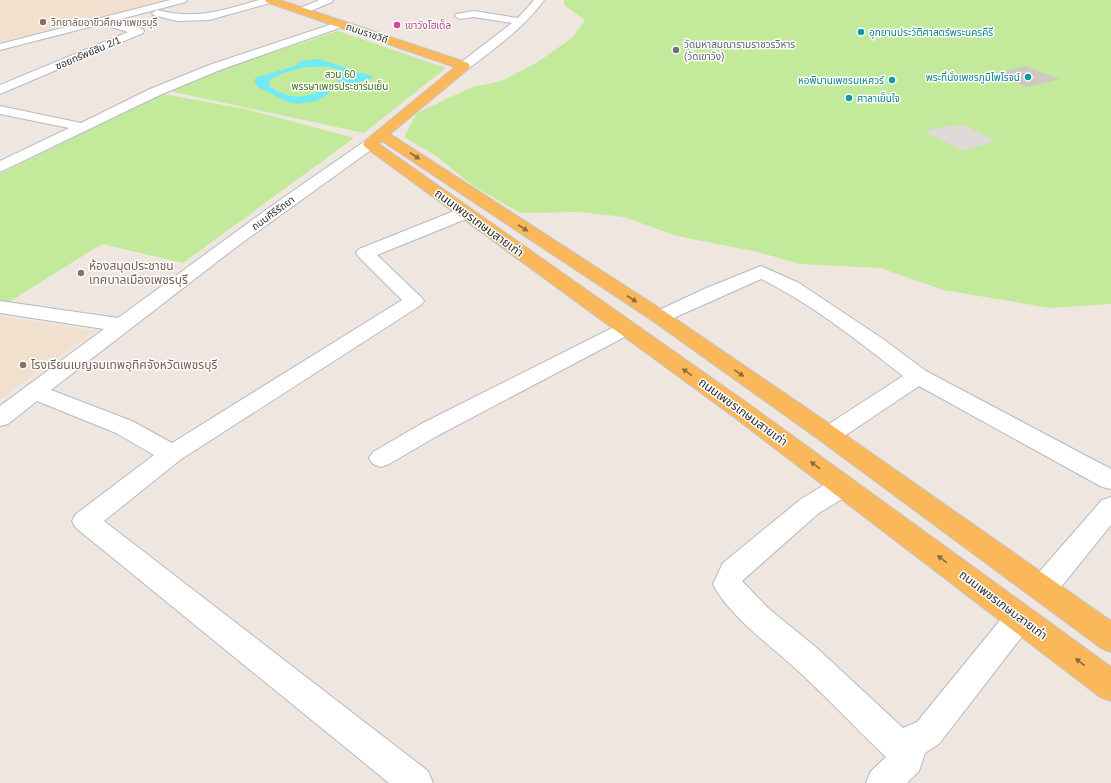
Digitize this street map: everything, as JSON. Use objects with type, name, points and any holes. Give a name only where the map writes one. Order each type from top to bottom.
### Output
[{"type":"main road","name":"ถนนราชวิถี","points":[[271,3],[287,6],[464,66]]},
{"type":"main road","name":"ถนนคีรีรัถยา","points":[[376,140],[464,66]]},
{"type":"main road","name":"ถนนเพชรเกษมสายเก่า","points":[[376,140],[464,213],[627,328],[843,486],[1111,686]]},
{"type":"main road","name":"ถนนเพชรเกษมสายเก่า","points":[[376,140],[660,317],[829,435],[1111,638]]},
{"type":"street","points":[[0,47],[182,0]]},
{"type":"street","points":[[302,11],[328,0]]},
{"type":"street","name":"ถนนคีรีรัถยา","points":[[464,66],[503,37],[531,10],[539,0]]},
{"type":"street","points":[[157,13],[177,18],[209,17],[271,3]]},
{"type":"street","points":[[460,16],[474,14],[520,21]]},
{"type":"street","name":"ซอยทรัพย์สิน 2/1","points":[[0,90],[139,31],[101,21]]},
{"type":"street","points":[[0,167],[155,92],[216,67],[341,24]]},
{"type":"street","points":[[0,110],[82,127]]},
{"type":"street","name":"ถนนคีรีรัถยา","points":[[0,418],[121,325],[318,179],[376,140]]},
{"type":"street","points":[[416,783],[85,521],[172,454],[414,301],[365,253],[464,213]]},
{"type":"street","points":[[660,317],[761,272],[792,287],[876,344],[918,376],[1111,480]]},
{"type":"street","points":[[0,307],[121,325]]},
{"type":"street","points":[[381,458],[429,430],[627,328]]},
{"type":"street","points":[[829,435],[918,376]]},
{"type":"street","points":[[34,392],[124,427],[172,454]]},
{"type":"street","points":[[843,486],[810,506],[733,571],[728,584],[758,617],[807,660],[897,745],[911,744],[928,733],[1020,617]]},
{"type":"street","points":[[1042,588],[1111,507]]},
{"type":"street","points":[[883,783],[907,759],[911,744]]},
{"type":"shaded area","name":"วิทยาลัยอาขีวคึกษาเพขรบุรี","points":[[0,0],[173,0],[0,45]]},
{"type":"shaded area","points":[[964,125],[995,141],[964,151],[925,132],[940,127]]},
{"type":"shaded area","name":"โรงเรียนเบญจมเทพอุทิศจังหวัดเพชรบุรี","points":[[0,316],[94,331],[0,399]]},
{"type":"green space","points":[[564,0],[1111,0],[1111,304],[1051,308],[943,290],[880,268],[800,264],[758,252],[677,236],[624,217],[579,212],[520,213],[472,185],[436,156],[404,137],[417,113],[472,87],[502,81],[538,62],[573,37],[585,20],[564,5]]},
{"type":"green space","name":"สวน 60 พรรษาเพชรประชาร่มเย็น","points":[[338,31],[446,68],[364,133],[169,91],[216,71]]},
{"type":"green space","points":[[163,94],[246,109],[354,138],[183,263],[102,244],[9,302],[0,301],[0,174]]},
{"type":"water","points":[[318,59],[357,72],[368,74],[373,78],[336,88],[317,101],[297,104],[288,102],[258,87],[255,83],[255,78],[295,66],[301,61]],"holes":[[[308,67],[333,68],[341,71],[344,75],[334,84],[318,92],[304,96],[291,96],[277,91],[269,86],[270,80],[279,75]]]},
{"type":"building","name":"พระที่นั่งเพชรภูมิไพโรจน์","points":[[1026,66],[1059,79],[1027,87],[994,74]]},
{"type":"place","name":"วิทยาลัยอาขีวคึกษาเพขรบุรี","points":[[43,22]]},
{"type":"place","name":"เขาวังโฮเต็ล","points":[[397,25]]},
{"type":"place","name":"อุทยานประวัติศาสตร์พระนครคีรี","points":[[861,32]]},
{"type":"place","name":"วัดมหาสมณารามราชวรวิหาร (วัดเขาวัง)","points":[[676,50]]},
{"type":"place","name":"พระที่นั่งเพชรภูมิไพโรจน์","points":[[1028,77]]},
{"type":"place","name":"หอพิมานเพชรมเหศวร์","points":[[892,80]]},
{"type":"place","name":"ศาลาเย็นใจ","points":[[849,98]]},
{"type":"place","name":"ห้องสมุดประชาชน เทศบาลเมืองเพชรบุรี","points":[[81,273]]},
{"type":"place","name":"โรงเรียนเบญจมเทพอุทิศจังหวัดเพชรบุรี","points":[[23,365]]}]
